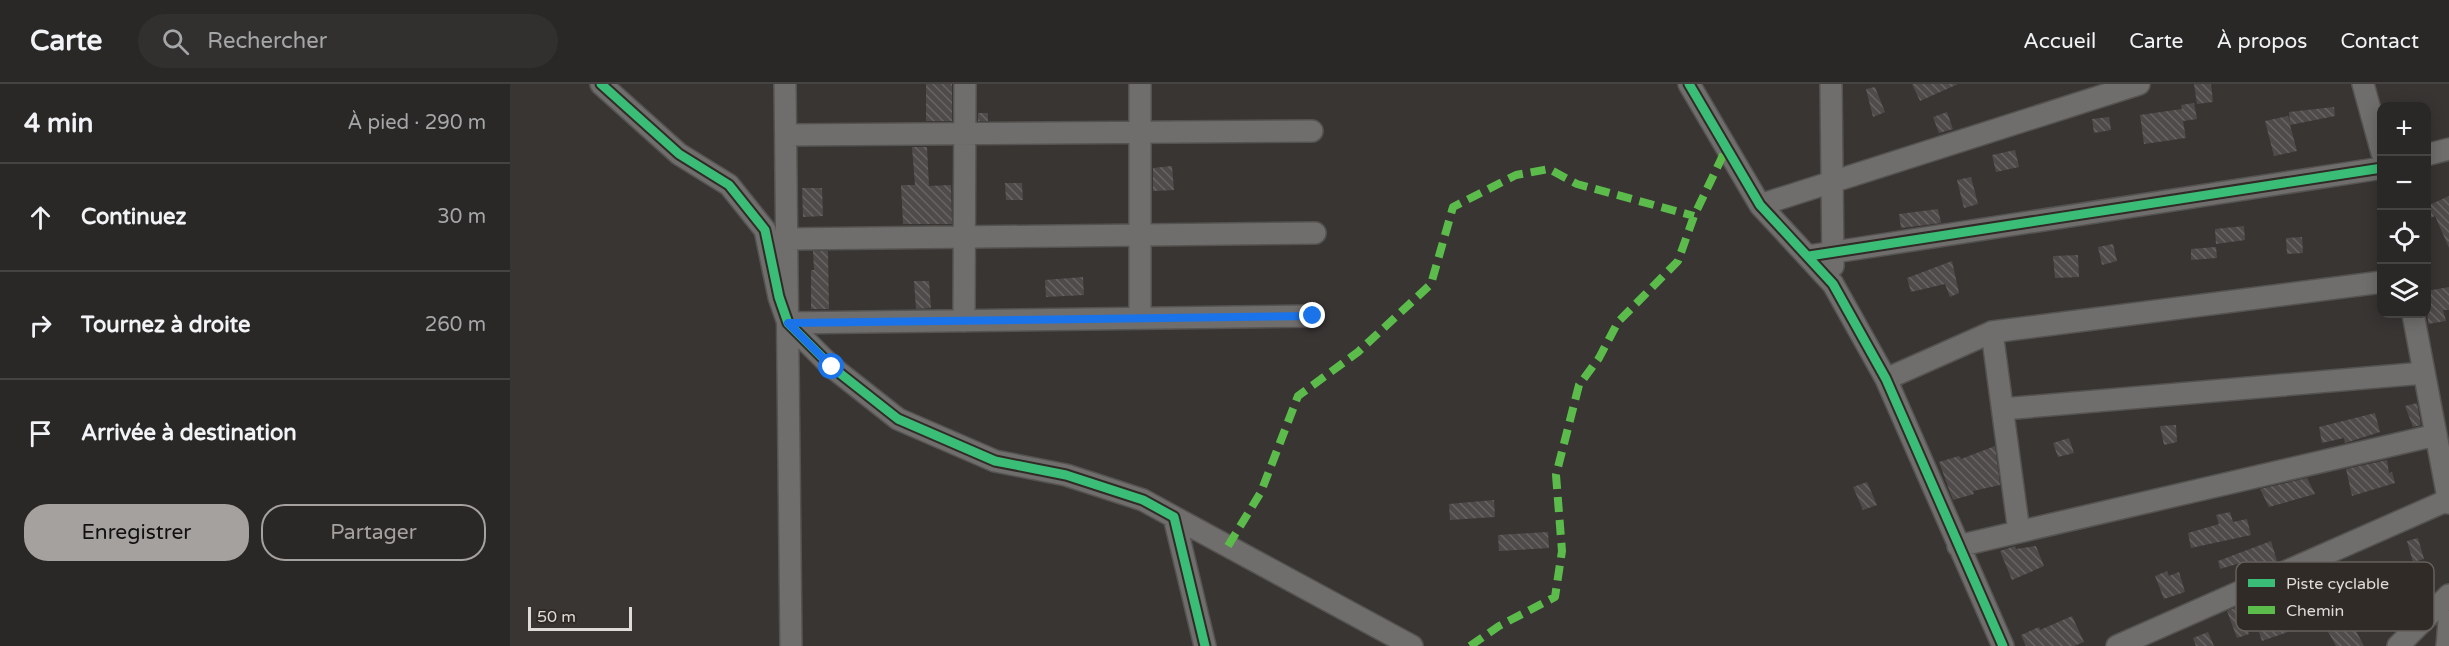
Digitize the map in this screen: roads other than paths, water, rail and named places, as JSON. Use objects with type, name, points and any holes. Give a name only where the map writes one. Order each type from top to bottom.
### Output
[{"type":"street","points":[[601,84],[679,154],[729,185],[765,230],[779,297],[788,323],[832,367],[898,419],[995,460],[1066,474],[1143,500],[1412,646]]},
{"type":"street","points":[[785,84],[791,646]]},
{"type":"street","points":[[964,321],[965,84]]},
{"type":"street","points":[[1140,84],[1140,318]]},
{"type":"street","points":[[1689,84],[1760,205],[1833,284],[1886,379],[2003,646]]},
{"type":"street","points":[[1830,84],[1833,284]]},
{"type":"street","points":[[1760,205],[2139,84]]},
{"type":"street","points":[[2363,84],[2377,135]]},
{"type":"street","points":[[786,135],[1312,131]]},
{"type":"street","points":[[2431,154],[2449,149]]},
{"type":"street","points":[[1809,256],[2377,169]]},
{"type":"street","points":[[787,239],[1316,232]]},
{"type":"street","points":[[1886,379],[1992,332],[2377,283]]},
{"type":"street","points":[[788,323],[1313,316]]},
{"type":"street","points":[[2309,562],[2449,501],[2414,318]]},
{"type":"street","points":[[1992,332],[2019,532]]},
{"type":"street","points":[[2002,409],[2424,373]]},
{"type":"street","points":[[1959,546],[2436,435]]},
{"type":"street","points":[[1174,517],[1205,646]]},
{"type":"street","points":[[2117,646],[2236,594]]},
{"type":"street","points":[[2434,610],[2449,595]]},
{"type":"street","points":[[2447,646],[2449,621]]},
{"type":"street","points":[[2398,646],[2413,631]]}]
